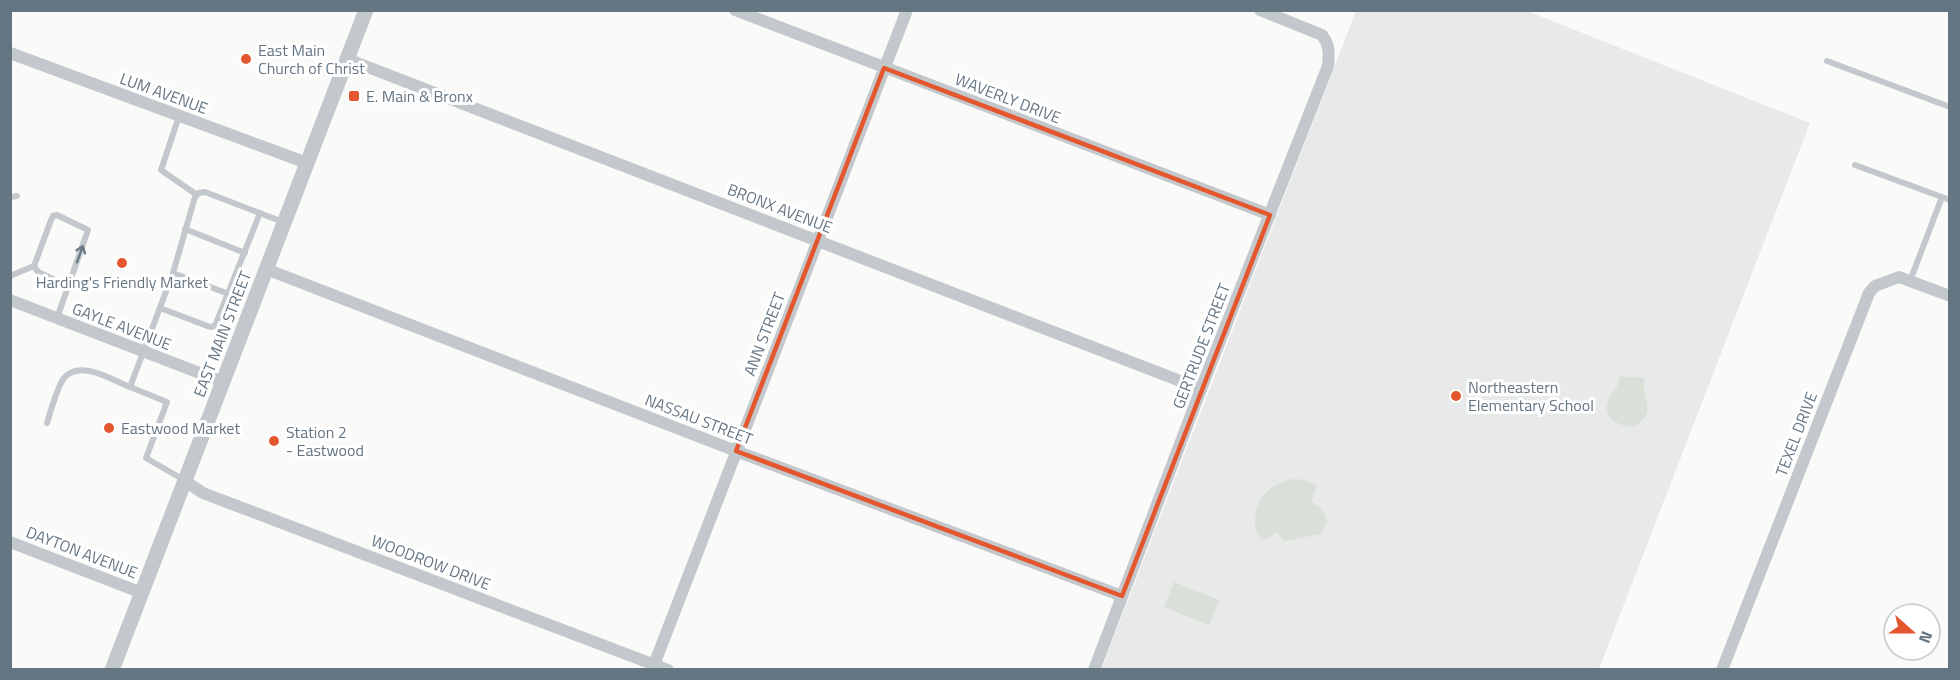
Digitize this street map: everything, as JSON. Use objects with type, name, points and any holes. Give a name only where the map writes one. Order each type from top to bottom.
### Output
[{"type":"street","name":"EAST MAIN STREET","points":[[112,669],[366,10]]},
{"type":"street","name":"WAVERLY DRIVE","points":[[735,10],[1270,215]]},
{"type":"street","name":"ANN STREET","points":[[653,667],[907,10]]},
{"type":"street","name":"GERTRUDE STREET","points":[[1094,669],[1328,66],[1328,43],[1322,35],[1260,10]]},
{"type":"street","name":"LUM AVENUE","points":[[10,53],[307,164]]},
{"type":"street","name":"BRONX AVENUE","points":[[347,59],[1201,389]]},
{"type":"street","name":"NASSAU STREET","points":[[266,269],[736,452],[1122,596]]},
{"type":"street","name":"TEXEL DRIVE","points":[[1722,669],[1869,293],[1875,286],[1899,277],[1950,296]]},
{"type":"street","name":"GAYLE AVENUE","points":[[10,300],[223,382]]},
{"type":"street","name":"WOODROW DRIVE","points":[[186,481],[203,493],[653,667],[668,669]]},
{"type":"street","name":"DAYTON AVENUE","points":[[10,542],[142,593]]},
{"type":"lane","points":[[1827,61],[1950,107]]},
{"type":"lane","points":[[179,116],[161,171],[197,195]]},
{"type":"lane","points":[[1855,165],[1950,200]]},
{"type":"lane","points":[[197,195],[205,192],[284,223]]},
{"type":"lane","points":[[130,387],[173,273],[197,195]]},
{"type":"lane","points":[[1910,281],[1942,197]]},
{"type":"lane","points":[[160,308],[210,327],[215,326],[260,213]]},
{"type":"lane","points":[[10,276],[34,266],[52,216],[57,215],[88,230],[57,318]]},
{"type":"lane","points":[[185,229],[244,253]]},
{"type":"lane","points":[[34,266],[38,272],[68,286]]},
{"type":"lane","points":[[173,273],[229,294]]},
{"type":"lane","points":[[47,423],[63,379],[84,369],[167,402],[146,458],[186,481]]},
{"type":"highlighted area","points":[[884,68],[1270,215],[1122,596],[736,451]]},
{"type":"shaded area","name":"Northeastern Elementary School","points":[[1356,11],[1527,11],[1810,123],[1599,669],[1101,670]]},
{"type":"shaded area","points":[[1620,376],[1644,378],[1646,416],[1633,427],[1617,423],[1607,412],[1608,401]]},
{"type":"shaded area","points":[[1294,479],[1305,480],[1317,486],[1311,501],[1323,510],[1327,522],[1321,534],[1284,541],[1277,532],[1264,540],[1258,534],[1255,525],[1257,507],[1271,488]]},
{"type":"shaded area","points":[[1174,582],[1219,600],[1209,625],[1164,607]]},
{"type":"place","name":"East Main Church of Christ","points":[[246,59]]},
{"type":"place","name":"E. Main & Bronx","points":[[354,96]]},
{"type":"place","name":"Harding's Friendly Market","points":[[122,263]]},
{"type":"place","name":"Northeastern Elementary School","points":[[1456,396]]},
{"type":"place","name":"Eastwood Market","points":[[109,428]]},
{"type":"place","name":"Station 2 - Eastwood","points":[[274,441]]}]
